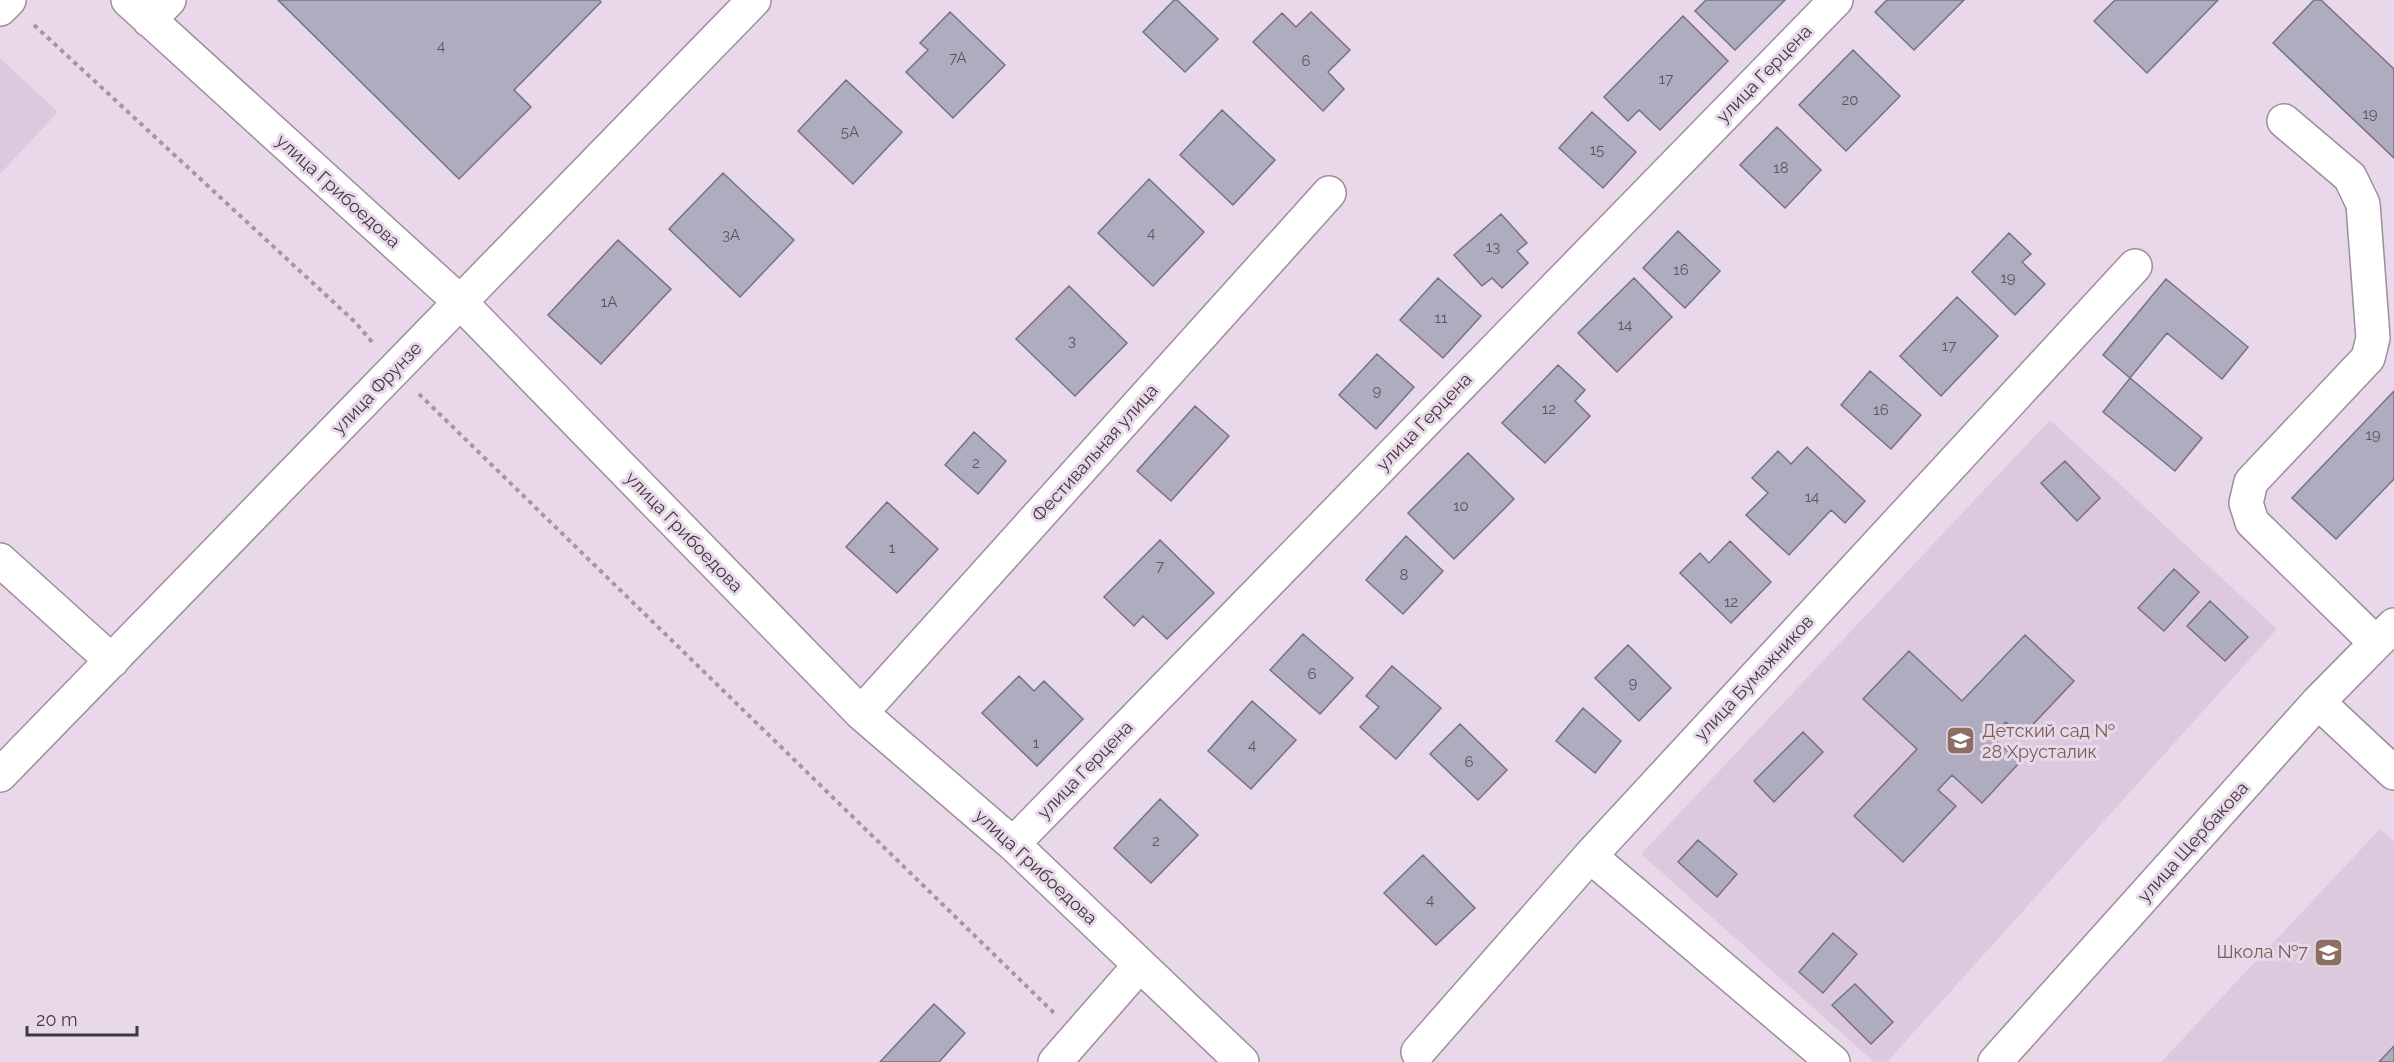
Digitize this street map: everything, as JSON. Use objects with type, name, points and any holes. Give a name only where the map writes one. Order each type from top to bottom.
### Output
[{"type":"street","points":[[0,9],[9,0]]},
{"type":"street","name":"улица Фрунзе","points":[[0,775],[754,0]]},
{"type":"street","name":"улица Герцена","points":[[1013,844],[1836,0]]},
{"type":"street","name":"улица Грибоедова","points":[[149,6],[460,302],[861,713],[1013,844],[1242,1062]]},
{"type":"street","points":[[2284,121],[2350,177],[2363,204],[2373,338],[2368,358],[2251,482],[2246,503],[2252,522],[2385,634]]},
{"type":"street","name":"Фестивальная улица","points":[[861,713],[1329,193]]},
{"type":"street","name":"улица Бумажников","points":[[1418,1052],[1590,856],[2135,266]]},
{"type":"street","points":[[0,560],[112,661]]},
{"type":"street","name":"улица Щербакова","points":[[1995,1062],[2318,702],[2385,634]]},
{"type":"street","points":[[2318,702],[2394,773]]},
{"type":"street","points":[[1590,856],[1833,1062]]},
{"type":"street","points":[[1054,1062],[1140,965]]},
{"type":"path","points":[[33,24],[355,322],[395,369],[1077,1036]]},
{"type":"shaded area","points":[[0,58],[58,112],[0,174]]},
{"type":"shaded area","name":"Детский сад № 28 Хрусталик","points":[[2050,420],[2277,629],[1887,1062],[1874,1062],[1641,854]]},
{"type":"shaded area","name":"Школа №7","points":[[2380,829],[2394,842],[2394,1062],[2161,1062]]},
{"type":"building","points":[[278,0],[599,0],[601,2],[514,90],[531,107],[459,179]]},
{"type":"building","points":[[1174,0],[1177,0],[1218,39],[1185,72],[1143,32]]},
{"type":"building","points":[[1706,0],[1785,0],[1735,50],[1695,11]]},
{"type":"building","points":[[1887,0],[1964,0],[1914,50],[1875,12]]},
{"type":"building","points":[[2115,0],[2218,0],[2147,73],[2094,21]]},
{"type":"building","points":[[2314,0],[2321,0],[2394,69],[2394,158],[2273,43]]},
{"type":"building","points":[[950,12],[1005,65],[953,118],[906,72],[928,50],[920,43]]},
{"type":"building","points":[[1311,12],[1350,50],[1328,72],[1344,89],[1323,111],[1253,42],[1282,13],[1296,27]]},
{"type":"building","points":[[1683,16],[1728,61],[1660,130],[1639,110],[1628,121],[1604,97]]},
{"type":"building","points":[[1853,50],[1900,96],[1846,151],[1799,105]]},
{"type":"building","points":[[846,80],[902,132],[853,184],[798,131]]},
{"type":"building","points":[[1222,110],[1275,160],[1233,205],[1180,155]]},
{"type":"building","points":[[1592,112],[1636,152],[1603,188],[1559,148]]},
{"type":"building","points":[[1777,127],[1821,170],[1785,208],[1740,165]]},
{"type":"building","points":[[723,173],[794,240],[740,297],[669,229]]},
{"type":"building","points":[[1149,179],[1204,232],[1153,286],[1098,233]]},
{"type":"building","points":[[1501,214],[1527,243],[1517,251],[1528,263],[1502,288],[1492,278],[1482,286],[1454,255]]},
{"type":"building","points":[[1678,231],[1720,271],[1685,308],[1643,268]]},
{"type":"building","points":[[2009,233],[2031,254],[2022,262],[2045,284],[2015,315],[1972,272]]},
{"type":"building","points":[[618,240],[671,289],[601,364],[548,315]]},
{"type":"building","points":[[1438,278],[1481,316],[1443,358],[1400,320]]},
{"type":"building","points":[[1634,278],[1672,317],[1617,372],[1578,333]]},
{"type":"building","points":[[2166,279],[2248,347],[2222,379],[2167,333],[2130,378],[2103,355]]},
{"type":"building","points":[[1069,286],[1127,343],[1075,396],[1016,339]]},
{"type":"building","points":[[1957,297],[1998,336],[1941,396],[1900,356]]},
{"type":"building","points":[[1377,354],[1414,387],[1376,429],[1339,395]]},
{"type":"building","points":[[1558,365],[1585,390],[1575,401],[1590,416],[1545,463],[1502,423]]},
{"type":"building","points":[[1870,371],[1921,415],[1891,449],[1841,405]]},
{"type":"building","points":[[2130,378],[2202,438],[2175,471],[2103,412]]},
{"type":"building","points":[[2394,391],[2394,479],[2336,539],[2292,498]]},
{"type":"building","points":[[1195,406],[1229,436],[1171,501],[1137,471]]},
{"type":"building","points":[[974,432],[1006,461],[978,494],[945,465]]},
{"type":"building","points":[[1807,447],[1865,501],[1845,523],[1831,510],[1789,555],[1746,515],[1768,493],[1752,478],[1778,451],[1791,464]]},
{"type":"building","points":[[1468,453],[1514,499],[1454,559],[1408,513]]},
{"type":"building","points":[[2065,461],[2100,498],[2077,521],[2041,483]]},
{"type":"building","points":[[887,502],[938,549],[897,593],[846,547]]},
{"type":"building","points":[[1406,536],[1443,571],[1403,614],[1366,580]]},
{"type":"building","points":[[1160,540],[1214,593],[1167,639],[1143,616],[1134,626],[1104,597]]},
{"type":"building","points":[[1730,541],[1771,582],[1731,623],[1680,573],[1700,553],[1709,563]]},
{"type":"building","points":[[2174,569],[2199,592],[2164,631],[2138,608]]},
{"type":"building","points":[[2210,601],[2248,637],[2225,661],[2187,626]]},
{"type":"building","points":[[1303,634],[1353,678],[1320,714],[1270,670]]},
{"type":"building","points":[[2025,635],[2074,681],[2021,737],[2006,722],[1992,737],[2020,762],[1982,803],[1952,775],[1938,790],[1956,806],[1903,862],[1854,816],[1917,749],[1863,699],[1909,651],[1962,701]]},
{"type":"building","points":[[1628,645],[1671,688],[1639,721],[1595,678]]},
{"type":"building","points":[[1392,666],[1441,708],[1396,759],[1360,727],[1379,707],[1366,696]]},
{"type":"building","points":[[1019,676],[1034,691],[1044,681],[1083,719],[1037,766],[982,713]]},
{"type":"building","points":[[1252,701],[1296,740],[1251,789],[1208,751]]},
{"type":"building","points":[[1583,708],[1621,741],[1595,773],[1556,741]]},
{"type":"building","points":[[1460,724],[1507,770],[1478,800],[1430,754]]},
{"type":"building","points":[[1803,732],[1823,752],[1774,802],[1754,781]]},
{"type":"building","points":[[1160,799],[1198,835],[1151,883],[1114,848]]},
{"type":"building","points":[[1698,840],[1737,874],[1717,897],[1678,862]]},
{"type":"building","points":[[1423,855],[1475,908],[1436,945],[1384,893]]},
{"type":"building","points":[[1833,933],[1857,954],[1823,993],[1799,972]]},
{"type":"building","points":[[1855,984],[1893,1022],[1871,1044],[1832,1005]]},
{"type":"building","points":[[934,1004],[965,1033],[939,1062],[880,1062]]},
{"type":"building","points":[[2394,1046],[2394,1062],[2379,1062]]},
{"type":"place","name":"Детский сад № 28 Хрусталик","points":[[1961,741]]},
{"type":"place","name":"Школа №7","points":[[2329,952]]}]
